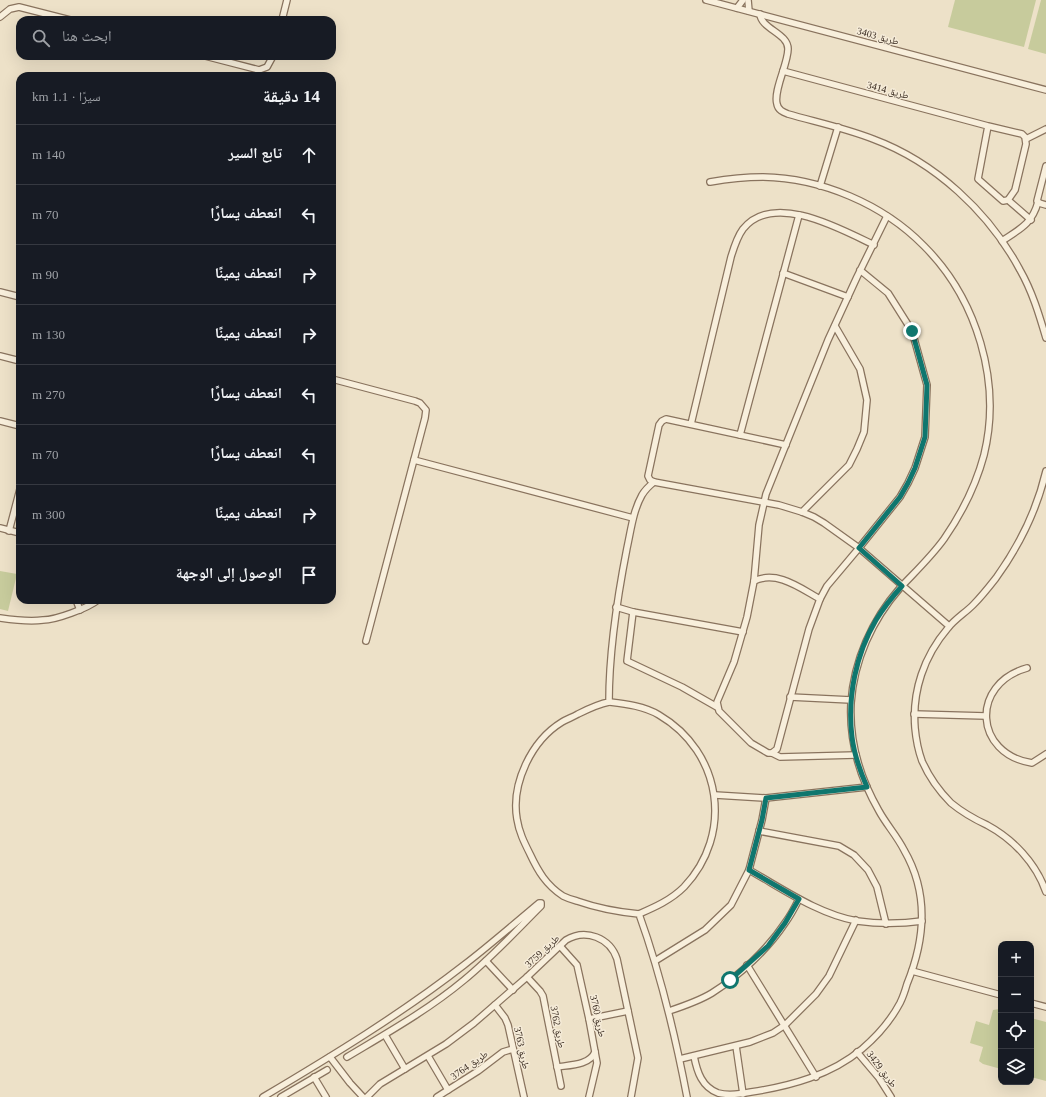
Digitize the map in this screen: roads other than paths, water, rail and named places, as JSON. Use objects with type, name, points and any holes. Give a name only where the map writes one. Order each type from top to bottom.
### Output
[{"type":"street","points":[[283,16],[287,0]]},
{"type":"street","name":"طريق 3403","points":[[706,0],[1046,90]]},
{"type":"street","points":[[737,8],[743,0]]},
{"type":"street","points":[[748,0],[748,11]]},
{"type":"street","points":[[0,16],[10,9],[20,7],[55,16]]},
{"type":"street","points":[[760,14],[762,20],[786,43],[788,50],[777,96],[777,104],[780,110],[788,114],[838,127],[874,139],[906,154],[936,174],[963,195],[983,216],[1002,241],[1023,277],[1036,306],[1046,338]]},
{"type":"street","points":[[220,60],[259,70],[267,68],[271,60]]},
{"type":"street","name":"طريق 3414","points":[[783,71],[1022,134],[1026,139]]},
{"type":"street","points":[[988,126],[978,180],[1003,200],[1008,200],[1031,220]]},
{"type":"street","points":[[820,186],[838,127]]},
{"type":"street","points":[[1008,200],[1014,190],[1026,139],[1046,129]]},
{"type":"street","points":[[1002,241],[1031,220],[1038,202],[1046,166]]},
{"type":"street","points":[[694,1056],[698,1073],[703,1081],[710,1088],[718,1092],[727,1095],[743,1094],[780,1087],[816,1077],[849,1059],[863,1048],[884,1026],[899,1004],[912,971],[919,946],[922,921],[920,897],[914,873],[905,850],[878,809],[867,787],[856,755],[852,737],[851,700],[856,672],[867,638],[876,620],[888,602],[935,551],[955,522],[965,503],[975,481],[983,456],[989,427],[990,399],[980,342],[972,318],[961,295],[946,271],[918,240],[887,216],[853,197],[820,186],[797,180],[765,177],[745,177],[710,182]]},
{"type":"street","points":[[1038,202],[1046,205]]},
{"type":"street","points":[[691,424],[731,257],[737,240],[747,225],[762,216],[778,213],[799,215],[831,224],[874,245]]},
{"type":"street","points":[[740,435],[799,215]]},
{"type":"street","points":[[717,707],[718,700],[728,680],[743,632],[754,581],[759,525],[763,502],[834,326],[887,216]]},
{"type":"street","points":[[772,753],[777,749],[809,629],[826,586],[900,497],[915,468],[925,437],[927,385],[912,331],[888,293],[860,270]]},
{"type":"street","points":[[783,273],[848,297]]},
{"type":"street","points":[[0,292],[16,296]]},
{"type":"street","points":[[802,512],[849,465],[864,432],[867,400],[860,369],[834,326]]},
{"type":"street","points":[[0,356],[16,360]]},
{"type":"street","points":[[336,380],[415,401],[423,405],[426,410],[366,641]]},
{"type":"street","points":[[786,445],[669,419],[664,420],[660,422],[648,474],[650,480],[654,482],[785,506],[802,512],[824,523],[859,548],[949,626]]},
{"type":"street","points":[[0,421],[16,425]]},
{"type":"street","points":[[414,460],[633,518]]},
{"type":"street","points":[[1046,472],[1030,521],[1014,552],[996,578],[974,604],[949,626],[934,646],[923,667],[917,690],[914,714],[917,742],[922,759],[929,775],[939,790],[966,814],[976,821],[988,826],[1021,851],[1038,872],[1046,892]]},
{"type":"street","points":[[609,702],[609,681],[616,608],[633,518],[641,496],[654,482]]},
{"type":"street","points":[[9,530],[16,504]]},
{"type":"street","points":[[0,528],[16,532]]},
{"type":"street","points":[[754,581],[766,577],[777,578],[820,599]]},
{"type":"street","points":[[78,604],[80,610]]},
{"type":"street","points":[[0,618],[45,620],[80,610],[91,604]]},
{"type":"street","points":[[616,608],[743,632]]},
{"type":"street","points":[[633,612],[627,661],[682,687],[717,707],[719,711],[752,743],[768,753],[772,753],[780,757],[856,755]]},
{"type":"street","points":[[1027,668],[1006,676],[998,684],[988,704],[986,716],[988,726],[991,736],[1000,749],[1012,758],[1022,762],[1032,763],[1046,754]]},
{"type":"street","points":[[790,697],[851,700]]},
{"type":"street","points":[[609,702],[634,705],[658,714],[679,729],[696,748],[708,770],[715,795],[714,827],[710,845],[699,868],[683,888],[663,904],[639,914],[622,913],[592,906],[564,896],[551,886],[539,872],[522,838],[517,819],[516,798],[520,780],[527,763],[540,741],[561,723],[599,704],[609,702]]},
{"type":"street","points":[[914,714],[986,716]]},
{"type":"street","points":[[715,795],[766,798],[867,787]]},
{"type":"street","points":[[655,961],[704,930],[732,905],[749,870],[760,831],[766,798]]},
{"type":"street","points":[[760,831],[839,846],[854,855],[868,870],[877,887],[886,924]]},
{"type":"street","points":[[749,870],[799,899],[836,915],[856,920],[886,924],[922,921]]},
{"type":"street","points":[[669,1011],[691,1003],[711,993],[730,980],[768,946],[785,923],[799,899]]},
{"type":"street","points":[[263,1097],[330,1057],[399,1012],[464,965],[539,903],[542,903],[541,906],[486,961],[463,981],[428,1007],[385,1035],[347,1057]]},
{"type":"street","points":[[639,914],[655,961],[669,1011],[687,1097]]},
{"type":"street","points":[[680,1059],[763,1038],[785,1025],[816,994],[829,976],[856,920]]},
{"type":"street","name":"طريق 3759","points":[[367,1097],[380,1084],[446,1044],[513,990],[560,946],[570,938],[582,935],[595,936],[608,944],[614,951],[617,959],[638,1058],[630,1097]]},
{"type":"street","name":"طريق 3760","points":[[560,946],[577,965],[589,1019],[597,1063],[589,1097]]},
{"type":"street","points":[[486,961],[513,990]]},
{"type":"street","points":[[747,965],[816,1077]]},
{"type":"street","points":[[912,971],[998,994]]},
{"type":"street","name":"طريق 3762","points":[[527,977],[543,996],[561,1086]]},
{"type":"street","points":[[1034,1004],[1046,1007]]},
{"type":"street","name":"طريق 3763","points":[[495,1005],[507,1022],[524,1097]]},
{"type":"street","points":[[589,1019],[628,1011]]},
{"type":"street","points":[[385,1035],[405,1068]]},
{"type":"street","points":[[736,1046],[743,1094]]},
{"type":"street","name":"طريق 3764","points":[[437,1097],[478,1071],[500,1053],[513,1049]]},
{"type":"street","points":[[557,1067],[587,1062],[593,1057],[595,1052]]},
{"type":"street","name":"طريق 3429","points":[[857,1052],[891,1097]]},
{"type":"street","points":[[428,1056],[448,1090]]},
{"type":"street","points":[[330,1057],[363,1097]]},
{"type":"street","points":[[587,1062],[592,1064],[596,1069]]},
{"type":"street","points":[[281,1097],[327,1070]]},
{"type":"street","points":[[314,1077],[326,1097]]}]
